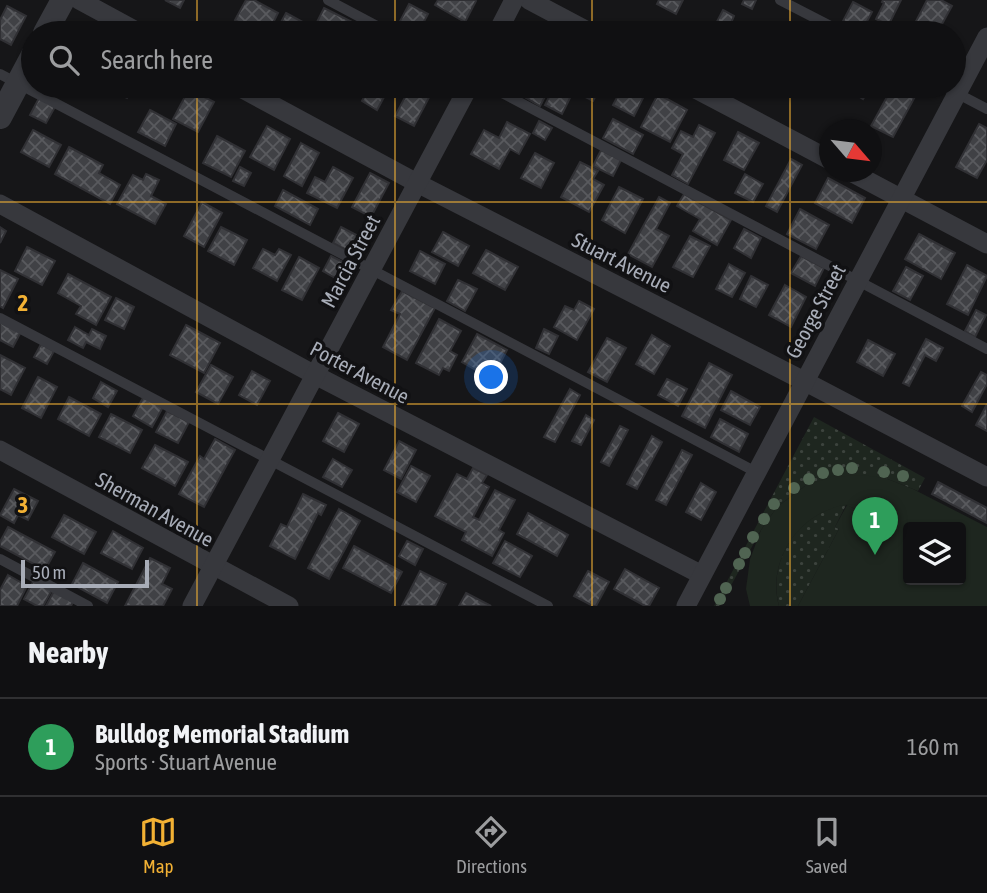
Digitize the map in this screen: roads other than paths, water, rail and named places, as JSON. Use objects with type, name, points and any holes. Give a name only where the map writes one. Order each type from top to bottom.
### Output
[{"type":"street","points":[[52,21],[63,0]]},
{"type":"street","points":[[79,0],[118,21]]},
{"type":"street","points":[[503,21],[514,0]]},
{"type":"street","points":[[529,0],[568,21]]},
{"type":"street","name":"George Street","points":[[966,67],[987,37]]},
{"type":"street","points":[[0,117],[9,79]]},
{"type":"street","name":"Stuart Avenue","points":[[259,98],[417,183],[987,477]]},
{"type":"street","name":"Marcia Street","points":[[192,606],[463,98]]},
{"type":"street","points":[[713,98],[819,154]]},
{"type":"street","name":"George Street","points":[[686,606],[901,198],[946,98]]},
{"type":"street","points":[[870,182],[987,244]]},
{"type":"street","name":"Porter Avenue","points":[[0,204],[315,375],[702,575]]},
{"type":"street","name":"Sherman Avenue","points":[[0,450],[289,606]]},
{"type":"lane","points":[[328,0],[367,21]]},
{"type":"lane","points":[[780,0],[821,21]]},
{"type":"lane","points":[[45,98],[756,471]]},
{"type":"lane","points":[[512,98],[987,349]]},
{"type":"lane","points":[[966,98],[987,109]]},
{"type":"lane","points":[[0,318],[548,606]]},
{"type":"lane","points":[[0,559],[88,606]]},
{"type":"place","name":"Bulldog Memorial Stadium","points":[[875,555]]}]
